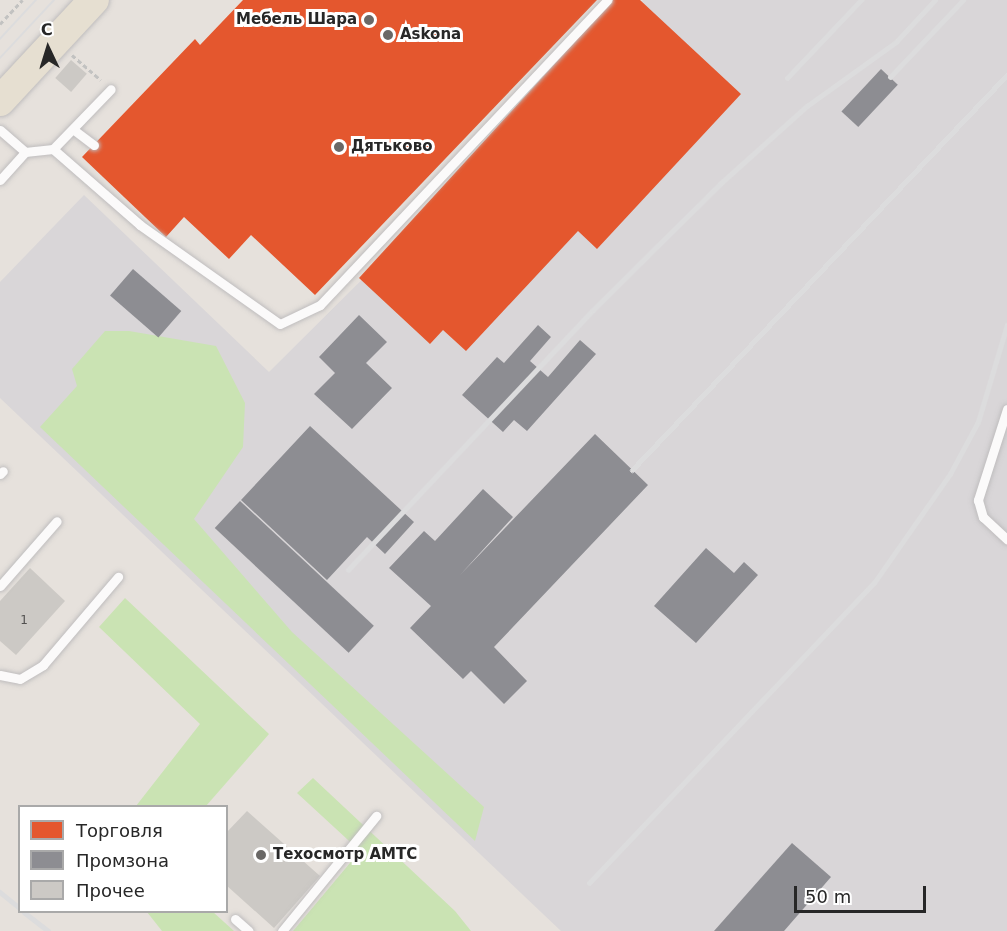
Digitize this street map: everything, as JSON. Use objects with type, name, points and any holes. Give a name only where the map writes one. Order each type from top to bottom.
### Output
[{"type":"main road","points":[[1,98],[94,0]]},
{"type":"lane","points":[[53,149],[140,225],[280,324],[320,305],[607,0]]},
{"type":"lane","points":[[0,180],[25,152],[53,149],[111,90]]},
{"type":"lane","points":[[0,130],[25,152]]},
{"type":"lane","points":[[74,130],[94,145]]},
{"type":"lane","points":[[1007,409],[978,500],[983,517],[1007,539]]},
{"type":"lane","points":[[0,586],[57,521]]},
{"type":"lane","points":[[0,675],[20,679],[43,665],[118,577]]},
{"type":"lane","points":[[282,931],[376,816]]},
{"type":"lane","points":[[235,919],[249,931]]},
{"type":"path","points":[[0,24],[22,0]]},
{"type":"path","points":[[71,54],[111,90]]},
{"type":"shaded area","points":[[643,0],[1007,0],[1007,931],[561,931],[0,398],[0,282],[84,195],[269,372]]},
{"type":"green space","points":[[105,331],[129,331],[216,346],[245,403],[243,447],[194,519],[292,632],[484,807],[475,841],[40,427],[77,386],[72,369]]},
{"type":"green space","points":[[125,598],[269,734],[207,805],[137,805],[200,724],[99,627]]},
{"type":"green space","points":[[313,778],[455,911],[471,931],[293,931],[360,851],[297,793]]},
{"type":"green space","points":[[148,913],[214,913],[234,931],[162,931]]},
{"type":"building: Торговля","points":[[243,0],[597,0],[315,295],[251,235],[229,259],[184,217],[166,237],[82,157],[195,39],[200,45]]},
{"type":"building: Торговля","points":[[613,0],[640,0],[741,94],[597,249],[578,231],[466,351],[443,330],[430,344],[359,278]]},
{"type":"building: Промзона","points":[[881,69],[898,85],[858,127],[841,111]]},
{"type":"building: Промзона","points":[[133,269],[181,311],[158,337],[110,295]]},
{"type":"building: Промзона","points":[[359,315],[387,342],[366,363],[392,388],[352,429],[314,394],[335,373],[319,357]]},
{"type":"building: Промзона","points":[[538,325],[551,337],[530,361],[548,377],[580,340],[596,354],[527,431],[514,420],[503,432],[462,395],[497,357],[504,363]]},
{"type":"building: Промзона","points":[[310,426],[414,522],[385,554],[367,537],[327,580],[241,500]]},
{"type":"building: Промзона","points":[[595,434],[648,485],[494,647],[527,681],[504,704],[471,671],[463,679],[410,628],[431,606],[389,568],[424,531],[435,541],[483,489],[513,517],[460,575]]},
{"type":"building: Промзона","points":[[240,501],[374,626],[349,653],[215,528]]},
{"type":"building: Промзона","points":[[706,548],[734,573],[744,562],[758,575],[696,643],[654,606]]},
{"type":"building: Промзона","points":[[792,843],[831,877],[784,931],[714,931]]},
{"type":"building: Прочее","points":[[71,60],[87,74],[71,92],[55,78]]},
{"type":"building: Прочее","points":[[30,568],[65,601],[16,655],[0,641],[0,601]]},
{"type":"building: Прочее","name":"Техосмотр АМТС","points":[[247,811],[320,876],[274,928],[228,887],[228,831]]},
{"type":"tram line","points":[[0,39],[36,0]]},
{"type":"tram line","points":[[0,58],[54,0]]},
{"type":"railway","points":[[787,78],[861,0]]},
{"type":"railway","points":[[348,570],[592,311],[720,184],[807,106],[896,42],[935,0]]},
{"type":"railway","points":[[890,77],[963,0]]},
{"type":"railway","points":[[632,470],[1007,75]]},
{"type":"railway","points":[[589,883],[874,583],[950,474],[978,422],[1007,325]]},
{"type":"railway","points":[[0,892],[18,906]]},
{"type":"railway","points":[[25,913],[48,931]]},
{"type":"place","name":"Мебель Шара","points":[[369,20]]},
{"type":"place","name":"Askona","points":[[388,35]]},
{"type":"place","name":"Дятьково","points":[[339,147]]},
{"type":"place","name":"Техосмотр АМТС","points":[[261,855]]}]
